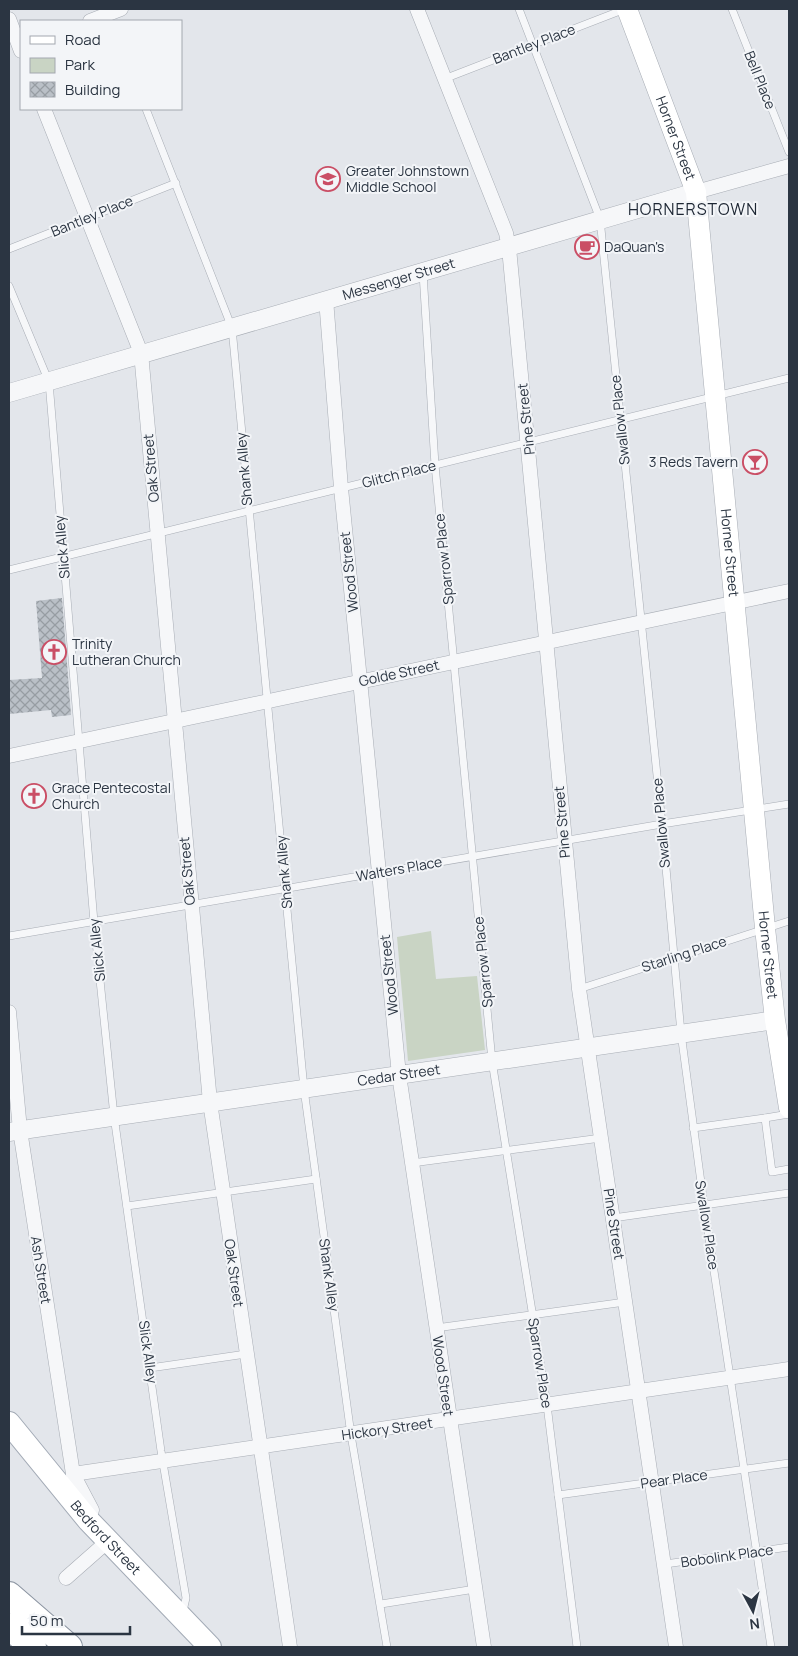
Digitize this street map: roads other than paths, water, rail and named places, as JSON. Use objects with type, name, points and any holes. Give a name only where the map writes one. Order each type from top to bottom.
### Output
[{"type":"highway","points":[[9,1595],[69,1647]]},
{"type":"highway","points":[[9,1626],[33,1647]]},
{"type":"main road","name":"Horner Street","points":[[626,9],[696,192],[753,810],[765,928],[782,1019],[789,1108]]},
{"type":"main road","name":"Bedford Street","points":[[9,1423],[88,1521],[210,1647]]},
{"type":"street","points":[[93,20],[122,9]]},
{"type":"street","name":"Pine Street","points":[[417,9],[443,79],[506,233],[509,248],[564,841],[586,1048],[614,1218],[676,1647]]},
{"type":"street","points":[[9,19],[18,50]]},
{"type":"street","name":"Oak Street","points":[[44,110],[142,353],[190,905],[210,1102],[259,1448],[290,1647]]},
{"type":"street","name":"Messenger Street","points":[[9,393],[326,299],[423,273],[789,166]]},
{"type":"street","name":"Wood Street","points":[[326,299],[341,488],[399,1075],[484,1647]]},
{"type":"street","name":"Golde Street","points":[[9,756],[789,590]]},
{"type":"street","name":"Ash Street","points":[[9,1012],[14,1131],[72,1474],[92,1510],[88,1521]]},
{"type":"street","name":"Cedar Street","points":[[14,1131],[782,1019]]},
{"type":"street","name":"Hickory Street","points":[[72,1474],[351,1435],[789,1369]]},
{"type":"street","points":[[66,1578],[108,1541]]},
{"type":"lane","name":"Swallow Place","points":[[519,9],[600,220],[642,622],[681,1033],[704,1205],[771,1647]]},
{"type":"lane","name":"Bantley Place","points":[[443,79],[626,9]]},
{"type":"lane","name":"Bell Place","points":[[732,9],[789,152]]},
{"type":"lane","name":"Shank Alley","points":[[146,110],[232,328],[304,1089],[351,1435],[387,1647]]},
{"type":"lane","name":"Bantley Place","points":[[9,249],[176,183]]},
{"type":"lane","name":"Sparrow Place","points":[[423,273],[435,465],[492,1061],[547,1406],[577,1647]]},
{"type":"lane","name":"Slick Alley","points":[[9,286],[49,382],[94,922],[114,1116],[163,1462],[186,1598],[181,1618]]},
{"type":"lane","name":"Glitch Place","points":[[9,570],[789,378]]},
{"type":"lane","name":"Walters Place","points":[[9,936],[286,890],[472,856],[789,804]]},
{"type":"lane","name":"Starling Place","points":[[579,989],[789,921]]},
{"type":"lane","points":[[693,1128],[789,1114]]},
{"type":"lane","points":[[765,1118],[772,1172],[789,1169]]},
{"type":"lane","points":[[412,1164],[600,1138]]},
{"type":"lane","points":[[127,1206],[316,1179]]},
{"type":"lane","points":[[614,1218],[789,1193]]},
{"type":"lane","points":[[436,1328],[626,1302]]},
{"type":"lane","points":[[150,1368],[246,1354]]},
{"type":"lane","name":"Pear Place","points":[[558,1495],[789,1463]]},
{"type":"lane","name":"Bobolink Place","points":[[665,1564],[789,1547]]},
{"type":"lane","points":[[381,1604],[475,1590]]},
{"type":"place","name":"Greater Johnstown Middle School","points":[[328,179]]},
{"type":"place","name":"DaQuan's","points":[[587,247]]},
{"type":"place","name":"3 Reds Tavern","points":[[755,462]]},
{"type":"place","name":"Trinity Lutheran Church","points":[[54,652]]},
{"type":"place","name":"Grace Pentecostal Church","points":[[34,796]]},
{"type":"district","name":"HORNERSTOWN","points":[[693,209]]}]
